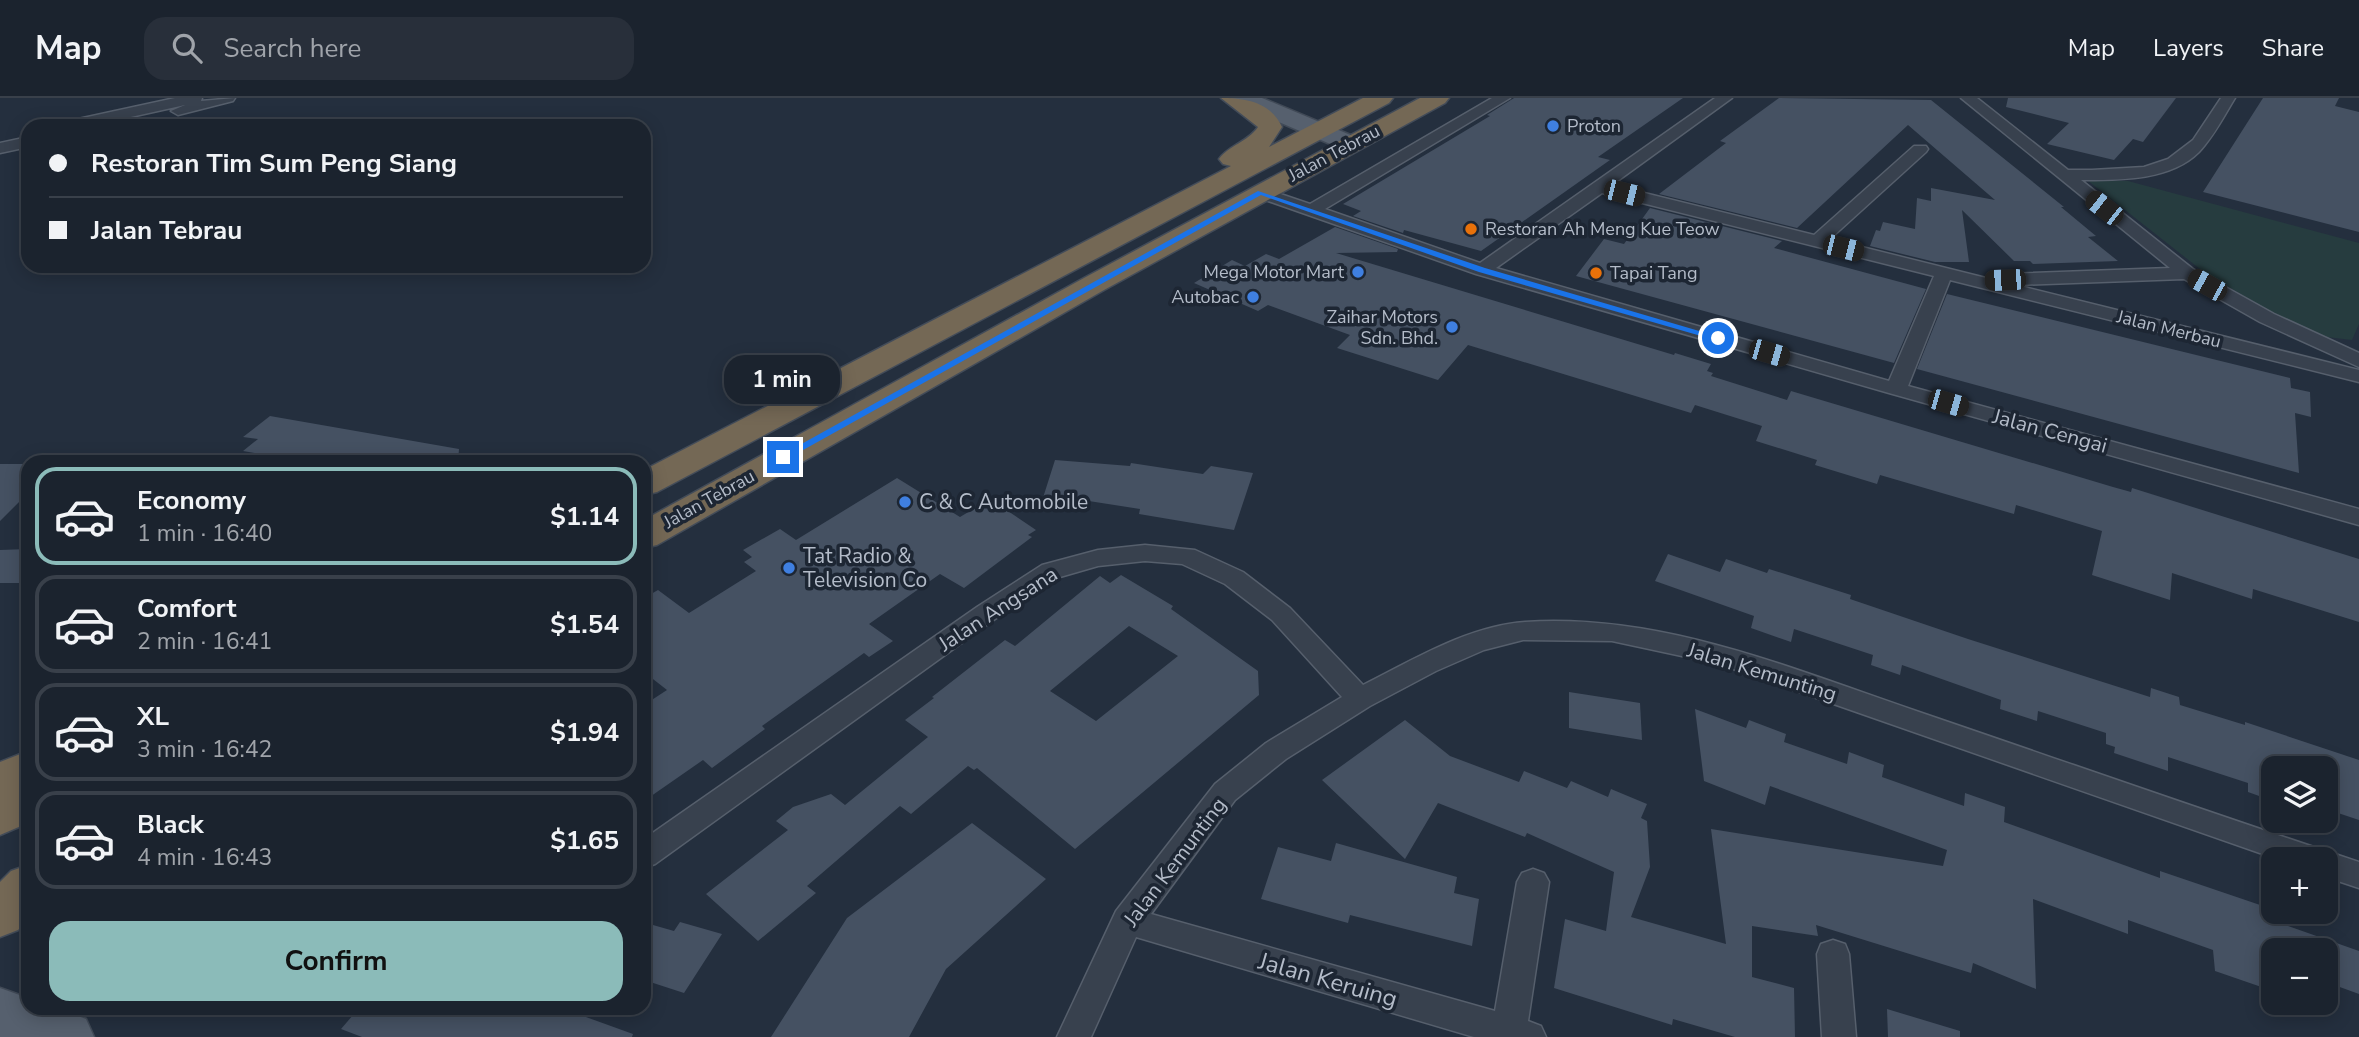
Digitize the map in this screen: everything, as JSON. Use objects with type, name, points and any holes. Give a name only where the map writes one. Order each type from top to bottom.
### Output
[{"type":"highway","points":[[1059,267],[1121,219],[1163,193],[1259,143],[1268,132],[1268,122],[1233,98]]},
{"type":"highway","name":"Jalan Tebrau","points":[[651,480],[1381,98]]},
{"type":"highway","name":"Jalan Tebrau","points":[[651,532],[1260,192],[1437,98]]},
{"type":"highway","points":[[0,781],[21,772]]},
{"type":"highway","points":[[0,816],[21,806]]},
{"type":"highway","points":[[0,894],[21,882]]},
{"type":"highway","points":[[0,915],[21,893]]},
{"type":"main road","points":[[1242,98],[1330,125],[1362,138]]},
{"type":"main road","points":[[1292,98],[1330,125]]},
{"type":"main road","points":[[0,1012],[67,1037]]},
{"type":"street","points":[[100,119],[195,98]]},
{"type":"street","points":[[138,119],[228,98]]},
{"type":"street","points":[[1311,210],[1503,98]]},
{"type":"street","points":[[1482,270],[1725,98]]},
{"type":"street","points":[[1968,98],[2188,273],[2267,318],[2359,361]]},
{"type":"street","points":[[2063,175],[2114,174],[2172,164],[2188,154],[2228,98]]},
{"type":"street","points":[[0,139],[21,135]]},
{"type":"street","points":[[0,148],[21,144]]},
{"type":"street","points":[[1818,241],[1920,149]]},
{"type":"street","name":"Jalan Merbau","points":[[1599,187],[2359,376]]},
{"type":"street","name":"Jalan Cengai","points":[[1260,192],[1482,270],[1896,389],[2359,517]]},
{"type":"street","points":[[1896,389],[1944,273]]},
{"type":"street","name":"Jalan Merbau","points":[[1979,281],[2188,273]]},
{"type":"street","name":"Jalan Angsana","points":[[651,850],[986,613],[1051,571],[1098,558],[1145,553],[1186,556],[1234,578],[1281,614],[1360,699]]},
{"type":"street","name":"Jalan Kemunting","points":[[1074,1037],[1128,921],[1226,792],[1276,751],[1360,699],[1427,664],[1477,642],[1523,631],[1612,632],[1723,655],[2278,847]]},
{"type":"street","points":[[2338,868],[2359,875]]},
{"type":"street","points":[[1519,1034],[1533,882]]},
{"type":"street","name":"Jalan Keruing","points":[[1128,921],[1519,1034]]},
{"type":"street","points":[[1833,954],[1839,1037]]},
{"type":"green space","points":[[2087,180],[2128,181],[2359,243],[2359,324],[2352,340],[2318,336],[2274,314],[2205,273]]},
{"type":"building","points":[[1514,98],[1683,98],[1598,157],[1610,160],[1481,251],[1404,230],[1403,233],[1353,216],[1361,211],[1343,204],[1490,116],[1487,115]]},
{"type":"building","points":[[1779,98],[1931,100],[2064,207],[2061,207],[2096,236],[2088,237],[2118,261],[2033,264],[2030,261],[2014,261],[1962,210],[1969,262],[1935,262],[1870,246],[1876,230],[1880,231],[1883,222],[1915,229],[1917,198],[1931,201],[1931,188],[1995,200],[1908,125],[1797,228],[1659,194],[1726,143],[1720,141]]},
{"type":"building","points":[[2008,98],[2176,98],[2143,142],[2133,139],[2114,160],[2047,144],[2069,123],[2006,107]]},
{"type":"building","points":[[2263,98],[2339,98],[2335,106],[2359,112],[2359,232],[2203,192]]},
{"type":"building","points":[[1650,208],[1782,241],[1774,248],[1926,289],[1894,363],[1576,276],[1604,239],[1624,244]]},
{"type":"building","points":[[1335,227],[1398,249],[1397,252],[1336,253],[1711,364],[1707,371],[1713,373],[1711,376],[1787,400],[1791,391],[2113,487],[2131,492],[2132,488],[2359,559],[2359,622],[2253,589],[2252,599],[2172,573],[2170,600],[2092,575],[2102,531],[2016,505],[2014,514],[1880,475],[1877,484],[1815,465],[1817,460],[1756,441],[1762,426],[1695,405],[1691,413],[1468,345],[1438,380],[1337,348],[1350,335],[1268,305],[1258,311],[1194,283],[1232,260],[1245,266],[1266,254],[1279,259]]},
{"type":"building","points":[[1947,294],[2290,378],[2291,388],[2310,392],[2311,417],[2295,413],[2299,473],[1917,369]]},
{"type":"building","points":[[270,416],[459,449],[459,455],[259,455],[243,451],[258,439],[243,437]]},
{"type":"building","points":[[1055,460],[1130,466],[1131,463],[1203,474],[1211,466],[1253,473],[1234,530],[1139,514],[1140,509],[1076,499],[1074,507],[1041,504]]},
{"type":"building","points":[[0,464],[21,464],[21,500],[0,521]]},
{"type":"building","points":[[897,478],[960,517],[990,499],[1036,530],[1028,535],[1032,537],[964,588],[940,574],[869,624],[893,641],[869,657],[864,653],[762,726],[765,729],[712,768],[703,760],[651,796],[651,700],[667,690],[651,677],[651,594],[658,590],[689,613],[756,571],[744,562],[752,557],[743,550],[780,529],[796,540]]},
{"type":"building","points":[[21,549],[21,583],[0,583],[0,550]]},
{"type":"building","points":[[1668,554],[1720,572],[1726,559],[1767,573],[1769,569],[1851,595],[1850,599],[2150,697],[2151,688],[2179,697],[2180,705],[2245,725],[2245,722],[2359,760],[2359,820],[2338,813],[2338,756],[2261,756],[2261,797],[2248,792],[2248,783],[2168,757],[2168,771],[2114,753],[2115,747],[2106,744],[2106,733],[2038,711],[2037,721],[2000,709],[2001,700],[1902,665],[1900,675],[1871,665],[1873,655],[1794,629],[1791,642],[1751,628],[1754,616],[1655,581]]},
{"type":"building","points":[[1121,575],[1173,606],[1171,609],[1258,671],[1259,695],[1075,849],[977,768],[974,770],[968,766],[911,814],[900,806],[807,886],[816,893],[758,941],[706,894],[788,830],[776,821],[793,807],[831,794],[845,805],[928,737],[905,720],[1005,640],[1015,646],[1100,576],[1110,583]],"holes":[[[1129,626],[1178,656],[1096,721],[1050,691]]]},
{"type":"building","points":[[1569,692],[1640,703],[1642,740],[1569,728]]},
{"type":"building","points":[[1695,709],[1746,728],[1749,720],[1786,734],[1784,742],[1847,764],[1849,752],[1884,765],[1882,777],[1964,806],[1965,793],[2005,807],[2004,822],[2160,878],[2160,871],[2261,905],[2261,924],[2282,924],[2322,938],[2261,938],[2261,987],[2215,971],[2213,950],[2128,920],[2128,934],[2033,899],[2036,989],[1973,963],[1971,973],[1816,925],[1818,936],[1752,926],[1752,977],[1794,988],[1795,1037],[1735,1037],[1673,1019],[1672,1025],[1554,988],[1565,919],[1606,931],[1614,872],[1527,833],[1525,837],[1438,803],[1405,859],[1322,780],[1405,720],[1450,756],[1519,782],[1524,771],[1567,788],[1571,781],[1608,797],[1611,789],[1647,804],[1641,818],[1647,821],[1650,867],[1631,917],[1726,944],[1711,829],[1943,866],[1947,850],[1770,786],[1765,805],[1704,781]]},
{"type":"building","points":[[972,823],[1046,879],[946,969],[909,1037],[771,1037],[847,918]]},
{"type":"building","points":[[1336,843],[1457,877],[1454,893],[1479,899],[1472,946],[1350,915],[1348,923],[1261,899],[1278,847],[1331,861]]},
{"type":"building","points":[[680,922],[722,934],[684,993],[651,982],[651,928],[653,925],[674,931]]},
{"type":"building","points":[[2338,944],[2359,951],[2359,994],[2338,986]]},
{"type":"building","points":[[1887,1009],[1960,1031],[1960,1037],[1888,1037]]},
{"type":"building","points":[[353,1015],[580,1015],[633,1034],[632,1037],[362,1037],[341,1029]]},
{"type":"place","name":"Proton","points":[[1553,126]]},
{"type":"place","name":"Restoran Ah Meng Kue Teow","points":[[1471,229]]},
{"type":"place","name":"Mega Motor Mart","points":[[1358,272]]},
{"type":"place","name":"Tapai Tang","points":[[1596,273]]},
{"type":"place","name":"Autobac","points":[[1253,297]]},
{"type":"place","name":"Zaihar Motors Sdn. Bhd.","points":[[1452,327]]},
{"type":"place","name":"C & C Automobile","points":[[905,502]]},
{"type":"place","name":"Tat Radio & Television Co","points":[[789,568]]},
{"type":"route","points":[[783,457],[1260,192],[1482,270],[1718,338]]}]
